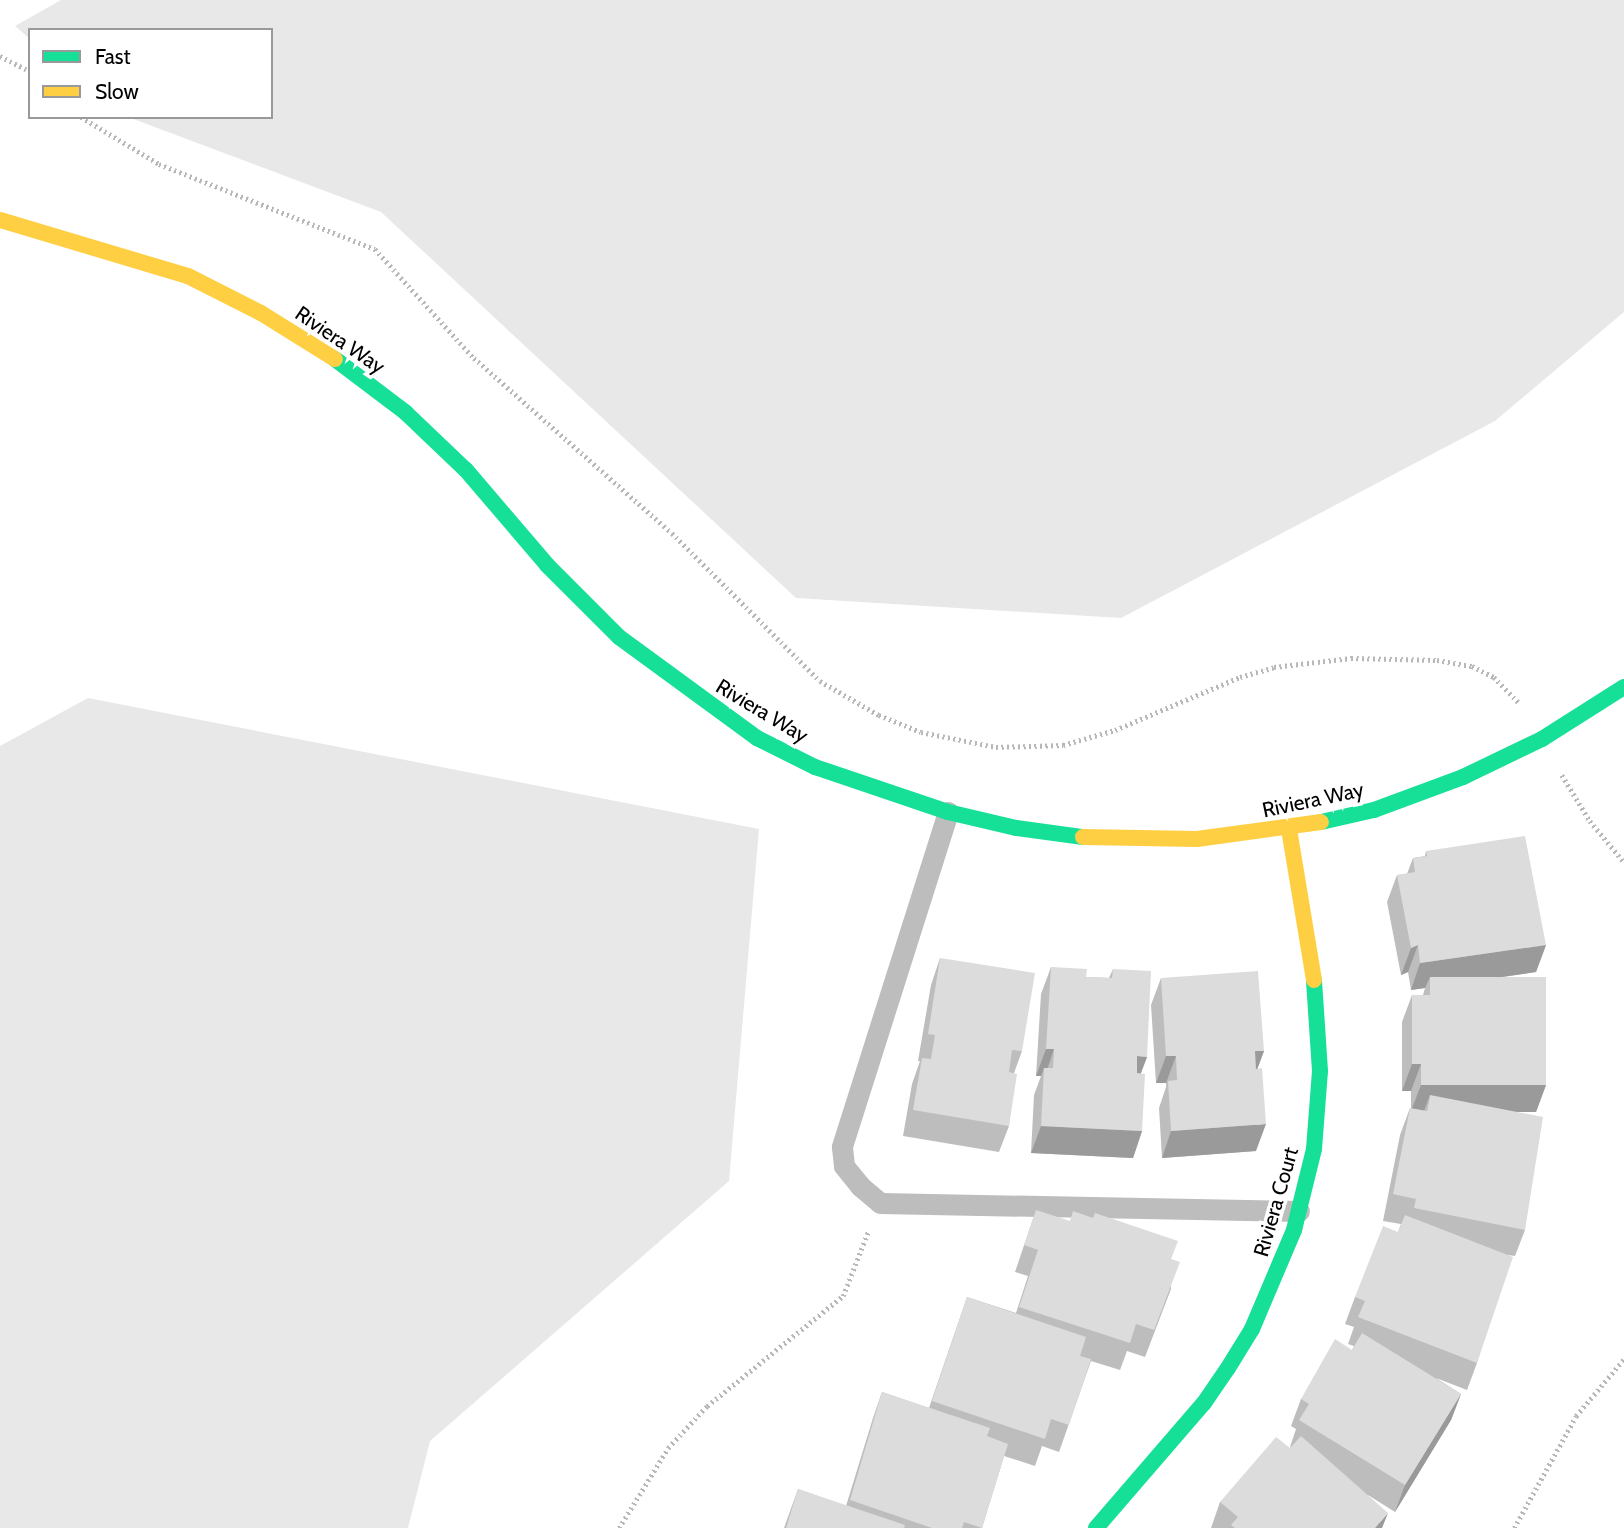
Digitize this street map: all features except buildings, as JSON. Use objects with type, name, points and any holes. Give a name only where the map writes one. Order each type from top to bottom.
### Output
[{"type":"street","name":"Riviera Way","points":[[0,220],[188,276],[261,313],[338,361],[405,412],[466,470],[547,565],[619,637],[687,690],[757,738],[815,767],[948,813],[1016,828],[1094,838],[1185,839],[1289,829],[1374,810],[1463,777],[1542,739],[1624,687]]},
{"type":"street","name":"Riviera Court","points":[[1096,1528],[1205,1403],[1228,1368],[1275,1280],[1299,1211],[1314,1149],[1320,1070],[1314,974],[1289,829]]},
{"type":"lane","points":[[948,813],[842,1147],[844,1166],[880,1203],[1299,1211]]},
{"type":"path","points":[[0,56],[28,70]]},
{"type":"path","points":[[84,119],[159,164],[375,249],[474,358],[672,533],[820,681],[879,715],[922,732],[996,747],[1063,745],[1115,730],[1240,677],[1274,667],[1351,658],[1455,662],[1494,677],[1514,695]]},
{"type":"path","points":[[1559,768],[1590,821],[1624,862]]},
{"type":"path","points":[[619,1528],[668,1448],[707,1406],[843,1297],[880,1203]]},
{"type":"path","points":[[1514,1528],[1577,1416],[1624,1359]]},
{"type":"shaded area","points":[[61,0],[1624,0],[1624,312],[1495,421],[1121,618],[796,598],[381,212],[133,119],[273,119],[273,28],[28,28],[28,37],[15,26]]},
{"type":"shaded area","points":[[88,698],[759,829],[729,1181],[430,1441],[408,1528],[0,1528],[0,746]]},
{"type":"traffic: fast","points":[[335,359],[405,412],[466,470],[547,565],[619,637],[757,738],[815,767],[948,812],[1016,828],[1083,837]]},
{"type":"traffic: fast","points":[[1321,822],[1374,810],[1463,777],[1542,739],[1624,687]]},
{"type":"traffic: fast","points":[[1096,1528],[1204,1403],[1228,1368],[1252,1329],[1294,1230],[1314,1149],[1320,1071],[1314,980]]},
{"type":"traffic: slow","points":[[0,220],[188,276],[261,313],[335,359]]},
{"type":"traffic: slow","points":[[1083,837],[1197,839],[1321,822]]},
{"type":"traffic: slow","points":[[1289,829],[1314,980]]}]
